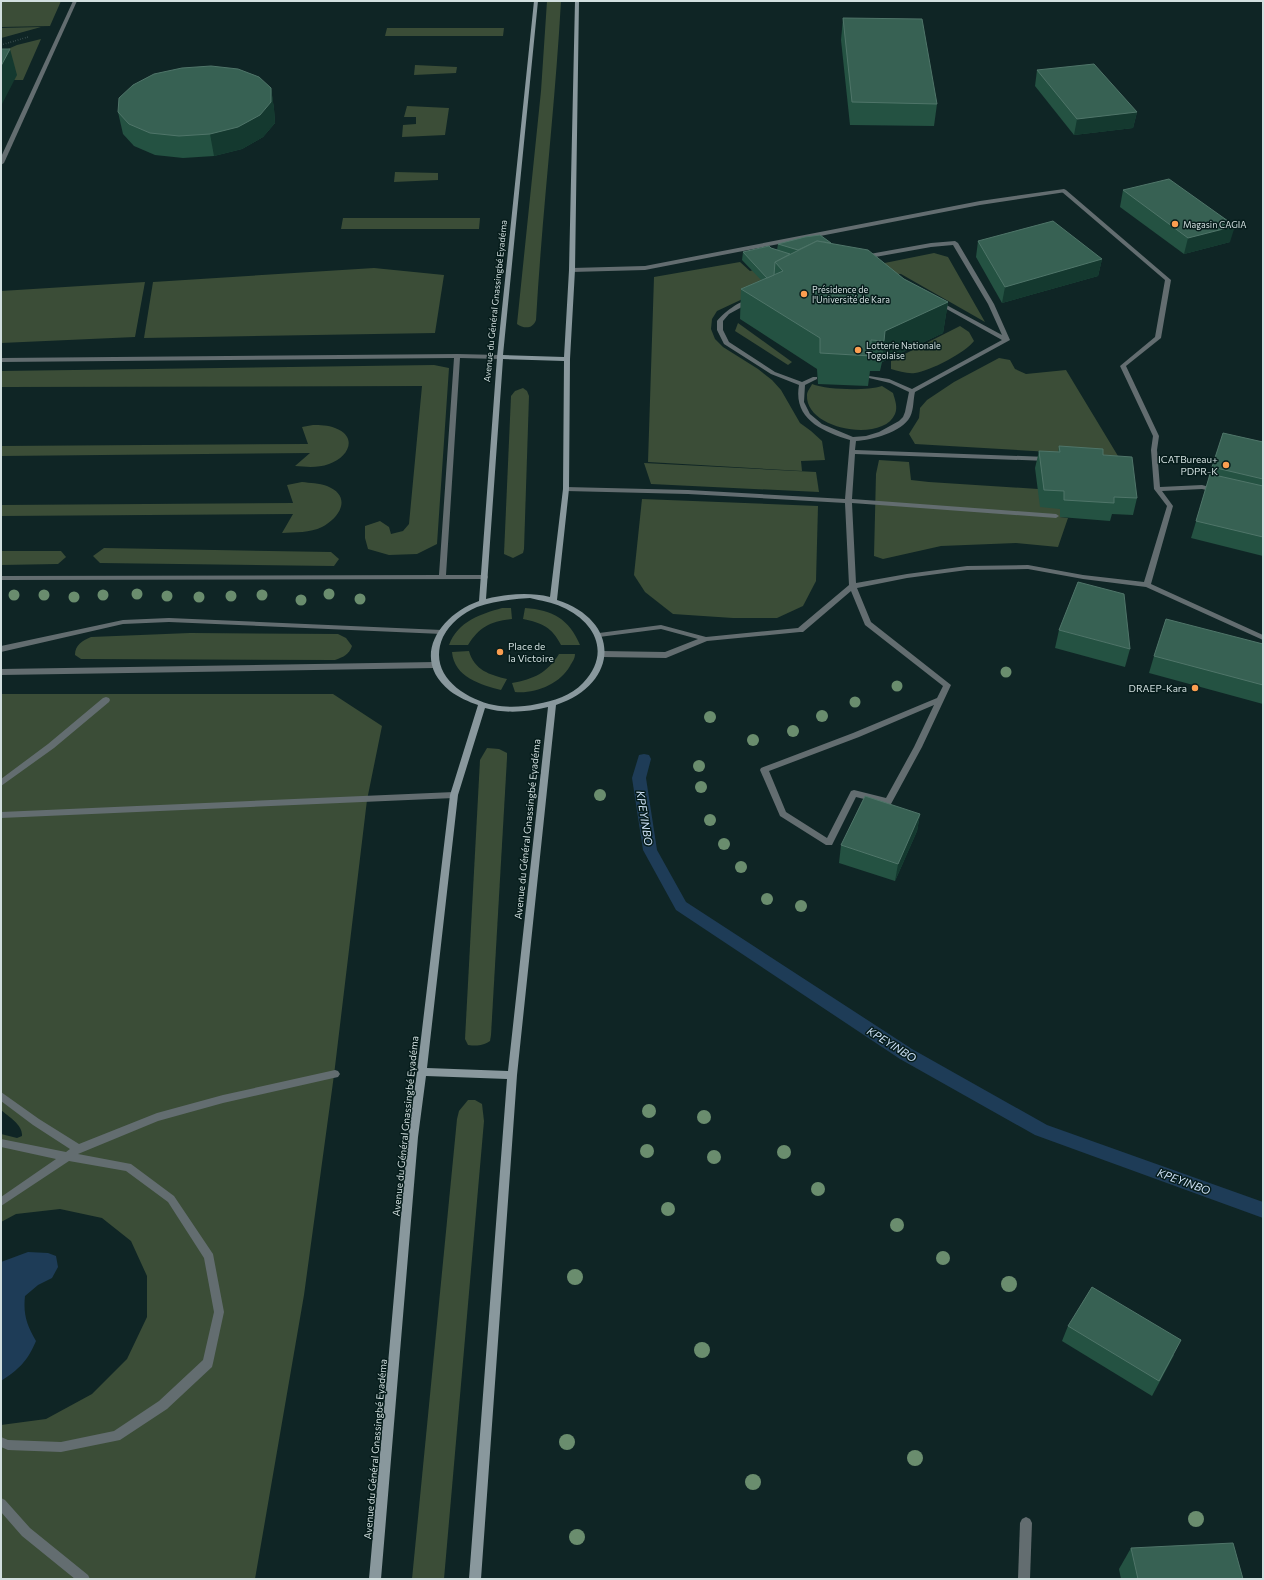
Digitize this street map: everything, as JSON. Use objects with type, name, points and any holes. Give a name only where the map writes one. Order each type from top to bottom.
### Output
[{"type":"main road","name":"Avenue du Général Gnassingbé Eyadéma","points":[[482,603],[500,357],[536,1]]},
{"type":"main road","points":[[553,600],[566,489],[567,359],[572,270],[577,1]]},
{"type":"main road","points":[[500,357],[567,359]]},
{"type":"main road","points":[[530,596],[553,600],[573,609],[588,620],[599,635],[602,644],[602,654],[597,670],[587,683],[571,695],[552,704],[529,709],[504,709],[482,705],[460,695],[443,681],[435,665],[435,648],[442,632],[451,620],[465,610],[482,603],[505,597],[530,596]]},
{"type":"main road","name":"Avenue du Général Gnassingbé Eyadéma","points":[[475,1579],[512,1075],[552,704]]},
{"type":"main road","name":"Avenue du Général Gnassingbé Eyadéma","points":[[375,1579],[413,1137],[454,795],[482,705]]},
{"type":"main road","points":[[422,1072],[512,1075]]},
{"type":"street","points":[[1,163],[75,1]]},
{"type":"street","points":[[572,270],[645,268],[769,247],[980,203],[1064,191],[1168,280],[1158,338],[1123,366],[1156,436],[1154,450],[1157,489],[1170,506],[1147,585]]},
{"type":"street","points":[[859,258],[931,245],[955,243],[991,304],[1007,340]]},
{"type":"street","points":[[753,299],[727,313],[720,321],[720,330],[726,343],[773,372],[802,384],[815,378]]},
{"type":"street","points":[[932,299],[1007,340]]},
{"type":"street","points":[[912,391],[1007,340]]},
{"type":"street","points":[[442,577],[457,356]]},
{"type":"street","points":[[1,360],[457,356],[500,357]]},
{"type":"street","points":[[871,377],[897,383],[912,391]]},
{"type":"street","points":[[802,384],[800,392],[807,416],[820,427],[853,439],[880,434],[897,427],[907,417],[912,391]]},
{"type":"street","points":[[853,439],[848,501],[853,586],[868,623],[947,685],[918,746],[888,802],[854,793],[829,843],[783,814],[764,770],[856,735],[939,700]]},
{"type":"street","points":[[852,452],[1052,459]]},
{"type":"street","points":[[1157,489],[1202,486],[1225,492]]},
{"type":"street","points":[[566,489],[649,490],[848,501],[1056,516]]},
{"type":"street","points":[[602,654],[666,655],[706,639],[800,630],[853,586],[907,576],[967,568],[1028,567],[1083,577],[1147,585],[1263,638]]},
{"type":"street","points":[[1,578],[484,577]]},
{"type":"street","points":[[1,649],[123,622],[161,620],[442,632]]},
{"type":"street","points":[[599,635],[661,627],[706,639]]},
{"type":"street","points":[[1,672],[435,665]]},
{"type":"street","points":[[1,783],[51,746],[106,700]]},
{"type":"street","points":[[1,814],[454,795]]},
{"type":"street","points":[[1,1202],[78,1149],[157,1117],[223,1099],[335,1074]]},
{"type":"street","points":[[1,1096],[36,1122],[78,1149]]},
{"type":"street","points":[[1,1143],[66,1157],[128,1167],[171,1199],[209,1257],[219,1312],[208,1363],[163,1405],[116,1436],[61,1447],[8,1445],[1,1442]]},
{"type":"street","points":[[1,1504],[26,1532],[84,1579]]},
{"type":"street","points":[[1024,1579],[1026,1523]]},
{"type":"green space","points":[[1,1],[61,1],[50,26],[1,27]]},
{"type":"green space","points":[[547,1],[561,1],[552,121],[536,320],[531,327],[522,327],[517,324],[541,91]]},
{"type":"green space","points":[[41,27],[5,37],[1,38],[1,28]]},
{"type":"green space","points":[[387,28],[504,28],[503,36],[385,36]]},
{"type":"green space","points":[[41,39],[23,80],[1,80],[1,52],[17,45]]},
{"type":"green space","points":[[415,65],[457,67],[456,73],[414,75]]},
{"type":"green space","points":[[407,106],[449,108],[445,135],[402,137],[403,125],[416,124],[416,117],[404,117]]},
{"type":"green space","points":[[395,172],[438,173],[438,180],[394,182]]},
{"type":"green space","points":[[343,218],[480,218],[479,229],[341,229]]},
{"type":"green space","points":[[934,253],[948,257],[985,322],[901,274],[866,272],[860,268]]},
{"type":"green space","points":[[740,262],[750,271],[760,268],[789,268],[749,296],[717,311],[712,319],[711,329],[715,339],[723,347],[758,369],[772,380],[781,390],[800,423],[822,441],[825,460],[801,461],[802,471],[648,462],[654,277]]},
{"type":"green space","points":[[374,268],[444,275],[435,333],[144,338],[153,282]]},
{"type":"green space","points":[[145,282],[135,337],[1,343],[1,291]]},
{"type":"green space","points":[[738,323],[792,362],[788,365],[735,331]]},
{"type":"green space","points":[[960,326],[969,332],[974,341],[963,351],[947,361],[915,373],[906,373],[891,369],[891,361]]},
{"type":"green space","points":[[999,358],[1010,360],[1015,369],[1026,374],[1066,370],[1118,456],[915,444],[909,434],[919,418],[920,408],[927,400],[954,382]]},
{"type":"green space","points":[[434,365],[449,368],[437,544],[417,554],[389,555],[368,549],[365,538],[365,526],[380,521],[389,527],[391,534],[403,531],[409,524],[422,386],[1,387],[1,371]]},
{"type":"green space","points":[[812,384],[827,388],[847,389],[867,389],[882,386],[893,393],[896,406],[895,414],[888,423],[876,428],[861,430],[831,424],[818,417],[810,407],[807,395]]},
{"type":"green space","points":[[523,388],[527,391],[529,396],[524,549],[523,553],[513,558],[504,554],[511,396],[515,391]]},
{"type":"green space","points":[[313,425],[332,427],[342,432],[347,437],[349,442],[346,452],[336,461],[317,467],[295,466],[310,453],[1,456],[1,446],[308,444],[302,427]]},
{"type":"green space","points":[[879,460],[909,462],[911,480],[1038,489],[1060,509],[1060,517],[1068,518],[1058,547],[1016,543],[941,546],[883,559],[874,556],[876,474]]},
{"type":"green space","points":[[644,463],[816,472],[819,492],[651,484]]},
{"type":"green space","points":[[302,482],[327,486],[335,490],[339,495],[341,506],[339,512],[329,523],[317,529],[302,532],[282,533],[293,514],[1,516],[1,505],[293,503],[287,485]]},
{"type":"green space","points":[[642,499],[818,506],[816,581],[803,606],[777,618],[733,618],[673,614],[645,592],[634,575]]},
{"type":"green space","points":[[104,548],[331,552],[339,559],[334,566],[100,563],[93,556]]},
{"type":"green space","points":[[1,551],[61,551],[66,557],[58,564],[1,565]]},
{"type":"green space","points":[[502,608],[511,608],[512,619],[498,621],[486,626],[481,629],[468,645],[449,645],[458,630],[464,624],[478,616]]},
{"type":"green space","points":[[525,608],[544,611],[565,622],[576,636],[580,645],[561,645],[554,634],[546,627],[536,622],[523,619]]},
{"type":"green space","points":[[190,633],[338,634],[346,638],[352,646],[347,654],[335,660],[81,659],[75,655],[76,649],[80,644],[91,637]]},
{"type":"green space","points":[[469,651],[475,663],[484,671],[507,679],[501,690],[477,682],[463,674],[458,668],[454,661],[452,652]]},
{"type":"green space","points":[[559,654],[575,654],[570,666],[560,678],[539,689],[515,692],[512,683],[539,674],[550,666]]},
{"type":"green space","points":[[1,694],[333,694],[382,726],[367,800],[334,1075],[304,1295],[255,1579],[1,1579],[1,1425],[46,1419],[92,1394],[127,1359],[147,1317],[147,1276],[131,1241],[102,1218],[60,1209],[16,1214],[1,1222],[1,1134],[17,1138],[22,1136],[22,1132],[18,1125],[1,1110]]},
{"type":"green space","points":[[487,748],[499,749],[507,753],[507,758],[491,1035],[490,1041],[482,1045],[474,1046],[468,1045],[465,1039],[480,760]]},
{"type":"green space","points":[[468,1100],[475,1100],[482,1104],[484,1121],[444,1579],[412,1579],[457,1119],[459,1111]]},
{"type":"water","points":[[28,1252],[48,1253],[56,1256],[58,1267],[52,1278],[38,1285],[25,1296],[26,1320],[36,1341],[26,1360],[13,1373],[1,1381],[1,1262]]},
{"type":"building","points":[[843,18],[922,19],[937,104],[852,102]]},
{"type":"building","points":[[1,49],[10,49],[1,66]]},
{"type":"building","points":[[1094,64],[1137,112],[1077,119],[1037,70]]},
{"type":"building","points":[[211,66],[238,69],[259,77],[271,88],[271,102],[260,115],[238,127],[210,134],[179,136],[150,133],[129,124],[118,112],[119,98],[133,85],[154,74],[182,68]]},
{"type":"building","points":[[1169,179],[1235,226],[1188,238],[1123,190]]},
{"type":"building","points":[[1053,221],[1102,259],[1005,287],[978,241]]},
{"type":"building","points":[[820,235],[831,243],[817,241],[798,250],[778,244],[805,237]]},
{"type":"building","points":[[817,241],[868,250],[904,279],[948,302],[885,331],[884,341],[871,340],[871,356],[820,353],[820,338],[741,289],[783,271],[775,262]]},
{"type":"building","points":[[769,246],[790,254],[775,262],[774,275],[767,278],[743,252]]},
{"type":"building","points":[[1223,433],[1263,442],[1263,479],[1212,467]]},
{"type":"building","points":[[1059,446],[1103,449],[1103,455],[1132,457],[1137,498],[1114,497],[1114,503],[1064,500],[1064,491],[1044,490],[1039,451],[1060,452]]},
{"type":"building","points":[[1210,474],[1263,486],[1263,537],[1196,521]]},
{"type":"building","points":[[1078,582],[1124,594],[1130,649],[1059,630]]},
{"type":"building","points":[[1166,619],[1263,644],[1263,685],[1154,656]]},
{"type":"building","points":[[865,796],[920,814],[898,864],[841,845]]},
{"type":"building","points":[[1092,1287],[1181,1340],[1159,1381],[1068,1326]]},
{"type":"building","points":[[1233,1543],[1243,1579],[1138,1579],[1131,1548]]},
{"type":"waterway","name":"KPEYINBO","points":[[644,759],[639,778],[650,850],[681,906],[906,1054],[1041,1130],[1263,1210]]},
{"type":"place","name":"Magasin CAGIA","points":[[1175,224]]},
{"type":"place","name":"Présidence de l'Université de Kara","points":[[804,294]]},
{"type":"place","name":"Lotterie Nationale Togolaise","points":[[858,350]]},
{"type":"place","name":"ICATBureau+ PDPR-K","points":[[1226,465]]},
{"type":"place","name":"Place de la Victoire","points":[[500,652]]},
{"type":"place","name":"DRAEP-Kara","points":[[1195,688]]}]
